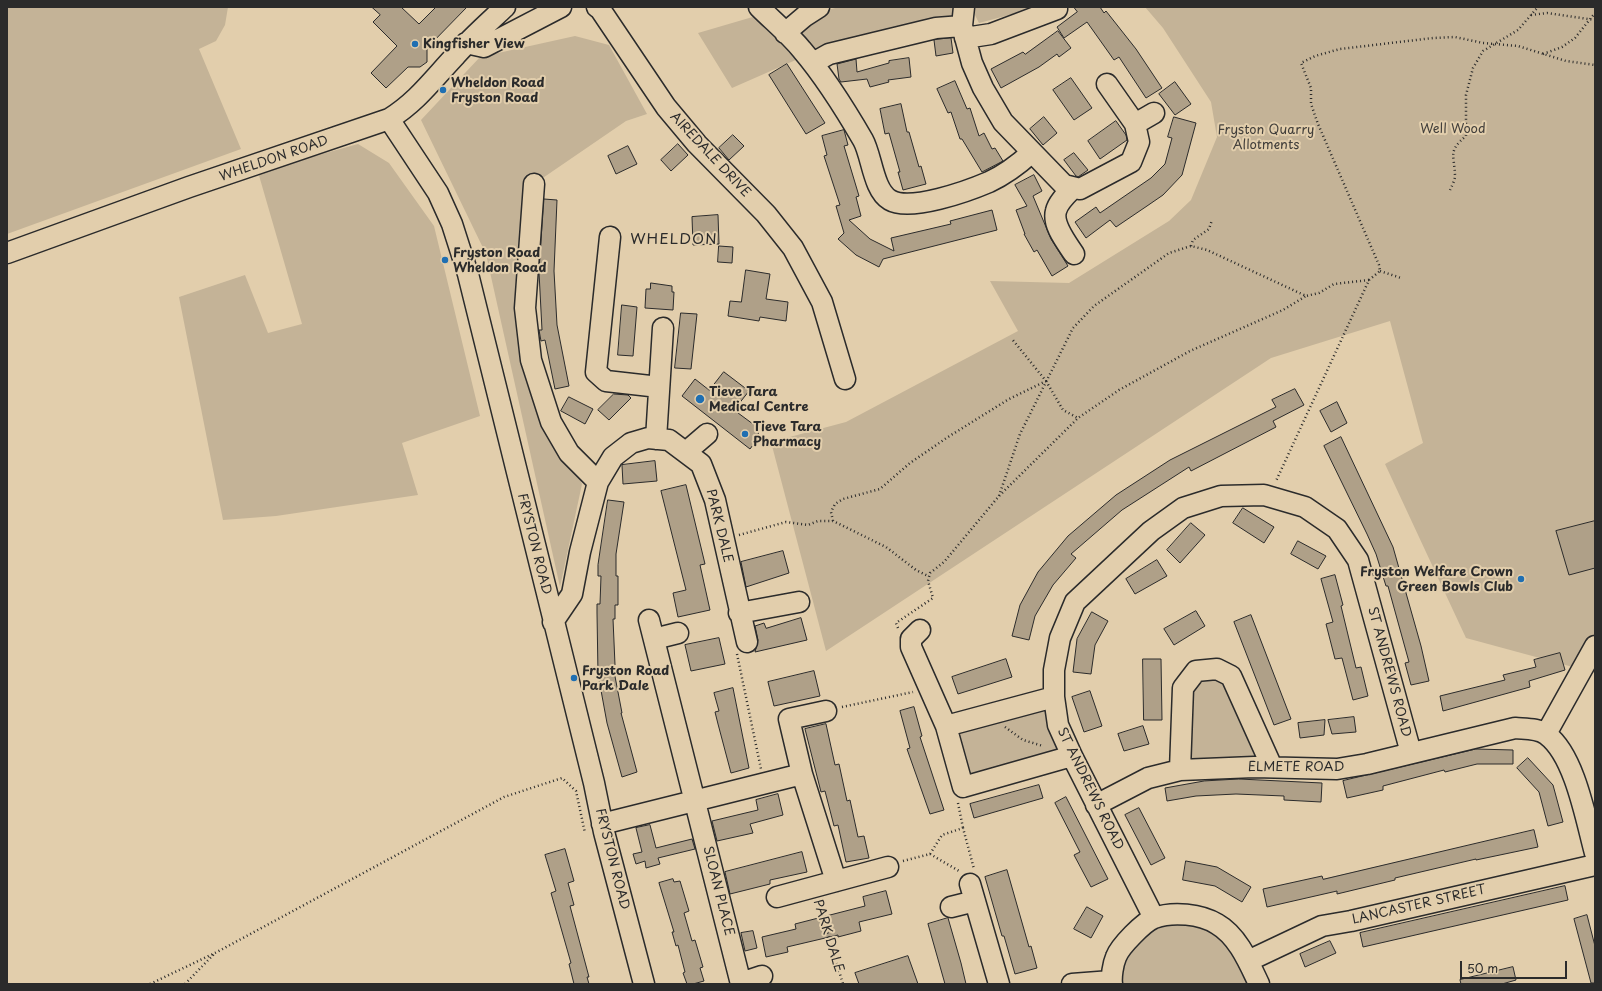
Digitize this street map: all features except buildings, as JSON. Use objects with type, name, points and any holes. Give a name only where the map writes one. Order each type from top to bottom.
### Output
[{"type":"street","name":"WHELDON ROAD","points":[[7,253],[189,187],[389,119],[406,109],[418,98],[466,43],[504,7]]},
{"type":"street","points":[[466,43],[484,47],[561,7]]},
{"type":"street","name":"AIREDALE DRIVE","points":[[597,7],[600,9],[666,107],[696,144],[766,214],[793,248],[822,302],[844,379]]},
{"type":"street","points":[[759,7],[813,63],[864,142],[880,190],[889,200],[901,204],[922,203],[948,195],[989,181],[1017,165],[1031,153]]},
{"type":"street","points":[[785,33],[805,16],[819,7]]},
{"type":"street","points":[[813,63],[829,54],[936,28],[963,24],[991,34],[1057,9]]},
{"type":"street","points":[[963,24],[972,63],[983,88],[1003,122],[1031,153],[1064,185],[1080,190],[1131,162],[1139,142],[1135,124],[1107,84]]},
{"type":"street","points":[[1135,124],[1154,113]]},
{"type":"street","name":"FRYSTON ROAD","points":[[389,119],[438,193],[452,224],[476,307],[594,783],[603,828],[644,984]]},
{"type":"street","points":[[534,184],[525,308],[531,360],[551,422],[569,453],[598,482]]},
{"type":"street","points":[[1073,188],[1056,211],[1055,218],[1061,234],[1074,254]]},
{"type":"street","points":[[610,237],[596,372],[606,381],[659,387]]},
{"type":"street","points":[[656,439],[663,328]]},
{"type":"street","points":[[686,452],[707,434]]},
{"type":"street","name":"PARK DALE","points":[[553,622],[572,594],[580,552],[598,482],[613,456],[631,443],[648,438],[669,440],[701,464],[715,500],[746,642]]},
{"type":"street","name":"ST ANDREWS ROAD","points":[[1154,918],[1096,805],[1058,724],[1054,697],[1054,670],[1060,638],[1075,602],[1151,531],[1183,508],[1220,496],[1264,495],[1305,507],[1337,529],[1358,560],[1411,753]]},
{"type":"street","points":[[739,613],[799,602]]},
{"type":"street","name":"SLOAN PLACE","points":[[650,620],[741,983],[762,976]]},
{"type":"street","points":[[920,630],[911,638],[911,647],[931,688],[946,726],[963,787],[1070,752]]},
{"type":"street","points":[[654,639],[678,633]]},
{"type":"street","points":[[1595,646],[1546,734],[1557,744],[1566,759],[1578,788],[1595,853]]},
{"type":"street","points":[[1180,770],[1183,688],[1196,671],[1217,668],[1231,676],[1272,767]]},
{"type":"street","points":[[946,726],[1054,697]]},
{"type":"street","points":[[826,711],[789,719],[802,774],[836,881]]},
{"type":"street","name":"ELMETE ROAD","points":[[1096,805],[1148,778],[1180,770],[1210,767],[1337,769],[1515,728],[1531,729],[1546,734]]},
{"type":"street","points":[[603,828],[695,800],[802,774]]},
{"type":"street","name":"LANCASTER STREET","points":[[1248,961],[1322,926],[1351,921],[1595,865]]},
{"type":"street","points":[[777,897],[888,867]]},
{"type":"street","points":[[952,908],[973,888],[999,984]]},
{"type":"street","points":[[1072,984],[1112,982],[1116,956],[1132,935],[1154,918],[1176,915],[1198,916],[1217,924],[1231,935],[1248,961],[1258,984]]},
{"type":"path","points":[[1450,190],[1455,176],[1452,156],[1455,145],[1466,136],[1466,95],[1473,68],[1483,51],[1492,44],[1503,40],[1518,30],[1538,7]]},
{"type":"path","points":[[1530,15],[1547,13],[1595,20]]},
{"type":"path","points":[[1542,54],[1562,47],[1575,38],[1595,13]]},
{"type":"path","points":[[1380,271],[1373,249],[1310,104],[1310,88],[1301,63],[1315,56],[1340,49],[1433,38],[1455,37],[1492,44],[1518,46],[1566,61],[1595,65]]},
{"type":"path","points":[[1191,246],[1193,240],[1209,230],[1212,220]]},
{"type":"path","points":[[999,496],[1020,434],[1073,328],[1094,306],[1169,253],[1191,246],[1207,250],[1306,296]]},
{"type":"path","points":[[1380,271],[1401,278]]},
{"type":"path","points":[[1270,496],[1369,280],[1380,271]]},
{"type":"path","points":[[928,576],[955,550],[999,496],[1078,418],[1132,383],[1190,352],[1283,310],[1306,296],[1319,293],[1334,284],[1369,280]]},
{"type":"path","points":[[1012,339],[1046,381],[1064,410],[1078,418]]},
{"type":"path","points":[[832,521],[831,512],[835,504],[843,499],[880,489],[910,463],[948,438],[1009,399],[1046,381]]},
{"type":"path","points":[[723,539],[786,522],[808,525],[818,521],[832,521],[886,547],[916,570],[928,576]]},
{"type":"path","points":[[899,630],[896,623],[933,598],[928,576]]},
{"type":"path","points":[[746,642],[735,644],[764,783]]},
{"type":"path","points":[[826,711],[931,688]]},
{"type":"path","points":[[993,714],[1003,726],[1023,740],[1070,752]]},
{"type":"path","points":[[150,984],[217,952],[504,797],[562,778],[576,791],[586,834],[603,828]]},
{"type":"path","points":[[888,867],[898,862],[930,854],[942,835],[963,828],[974,872],[973,888]]},
{"type":"path","points":[[930,854],[973,888]]},
{"type":"path","name":"PARK DALE","points":[[814,887],[843,984]]},
{"type":"path","points":[[185,984],[217,952]]},
{"type":"green space","points":[[7,7],[228,7],[225,25],[216,41],[199,49],[241,149],[7,234]]},
{"type":"green space","points":[[839,7],[956,7],[955,17],[816,52],[797,31],[824,11]]},
{"type":"green space","points":[[974,7],[1039,7],[979,23],[974,13]]},
{"type":"green space","points":[[1145,7],[1595,7],[1595,673],[1466,638],[1385,464],[1423,443],[1390,321],[1271,358],[826,651],[771,442],[846,422],[1018,331],[990,281],[1069,283],[1169,221],[1191,200],[1217,137],[1211,102],[1163,28]]},
{"type":"green space","points":[[756,16],[798,59],[732,88],[698,33]]},
{"type":"green space","points":[[575,36],[609,45],[647,114],[626,121],[534,184],[525,308],[569,453],[582,484],[560,587],[486,254],[421,120],[480,57]]},
{"type":"green space","points":[[358,144],[389,163],[434,226],[480,416],[402,443],[418,495],[276,516],[223,520],[179,297],[245,275],[268,333],[302,324],[258,172]]},
{"type":"green space","points":[[1217,669],[1272,767],[1180,770],[1183,688]]},
{"type":"green space","points":[[1054,697],[1072,756],[963,787],[946,726]]},
{"type":"green space","points":[[1154,918],[1217,924],[1259,984],[1112,984],[1116,956]]},
{"type":"place","name":"Kingfisher View","points":[[415,44]]},
{"type":"place","name":"Wheldon Road Fryston Road","points":[[443,90]]},
{"type":"place","name":"Fryston Road Wheldon Road","points":[[445,260]]},
{"type":"place","name":"Tieve Tara Medical Centre","points":[[700,399]]},
{"type":"place","name":"Tieve Tara Pharmacy","points":[[745,434]]},
{"type":"place","name":"Fryston Welfare Crown Green Bowls Club","points":[[1521,579]]},
{"type":"place","name":"Fryston Road Park Dale","points":[[574,678]]},
{"type":"district","name":"WHELDON","points":[[674,240]]},
{"type":"park label","name":"Well Wood","points":[[1453,129]]},
{"type":"park label","name":"Fryston Quarry Allotments","points":[[1266,138]]}]
